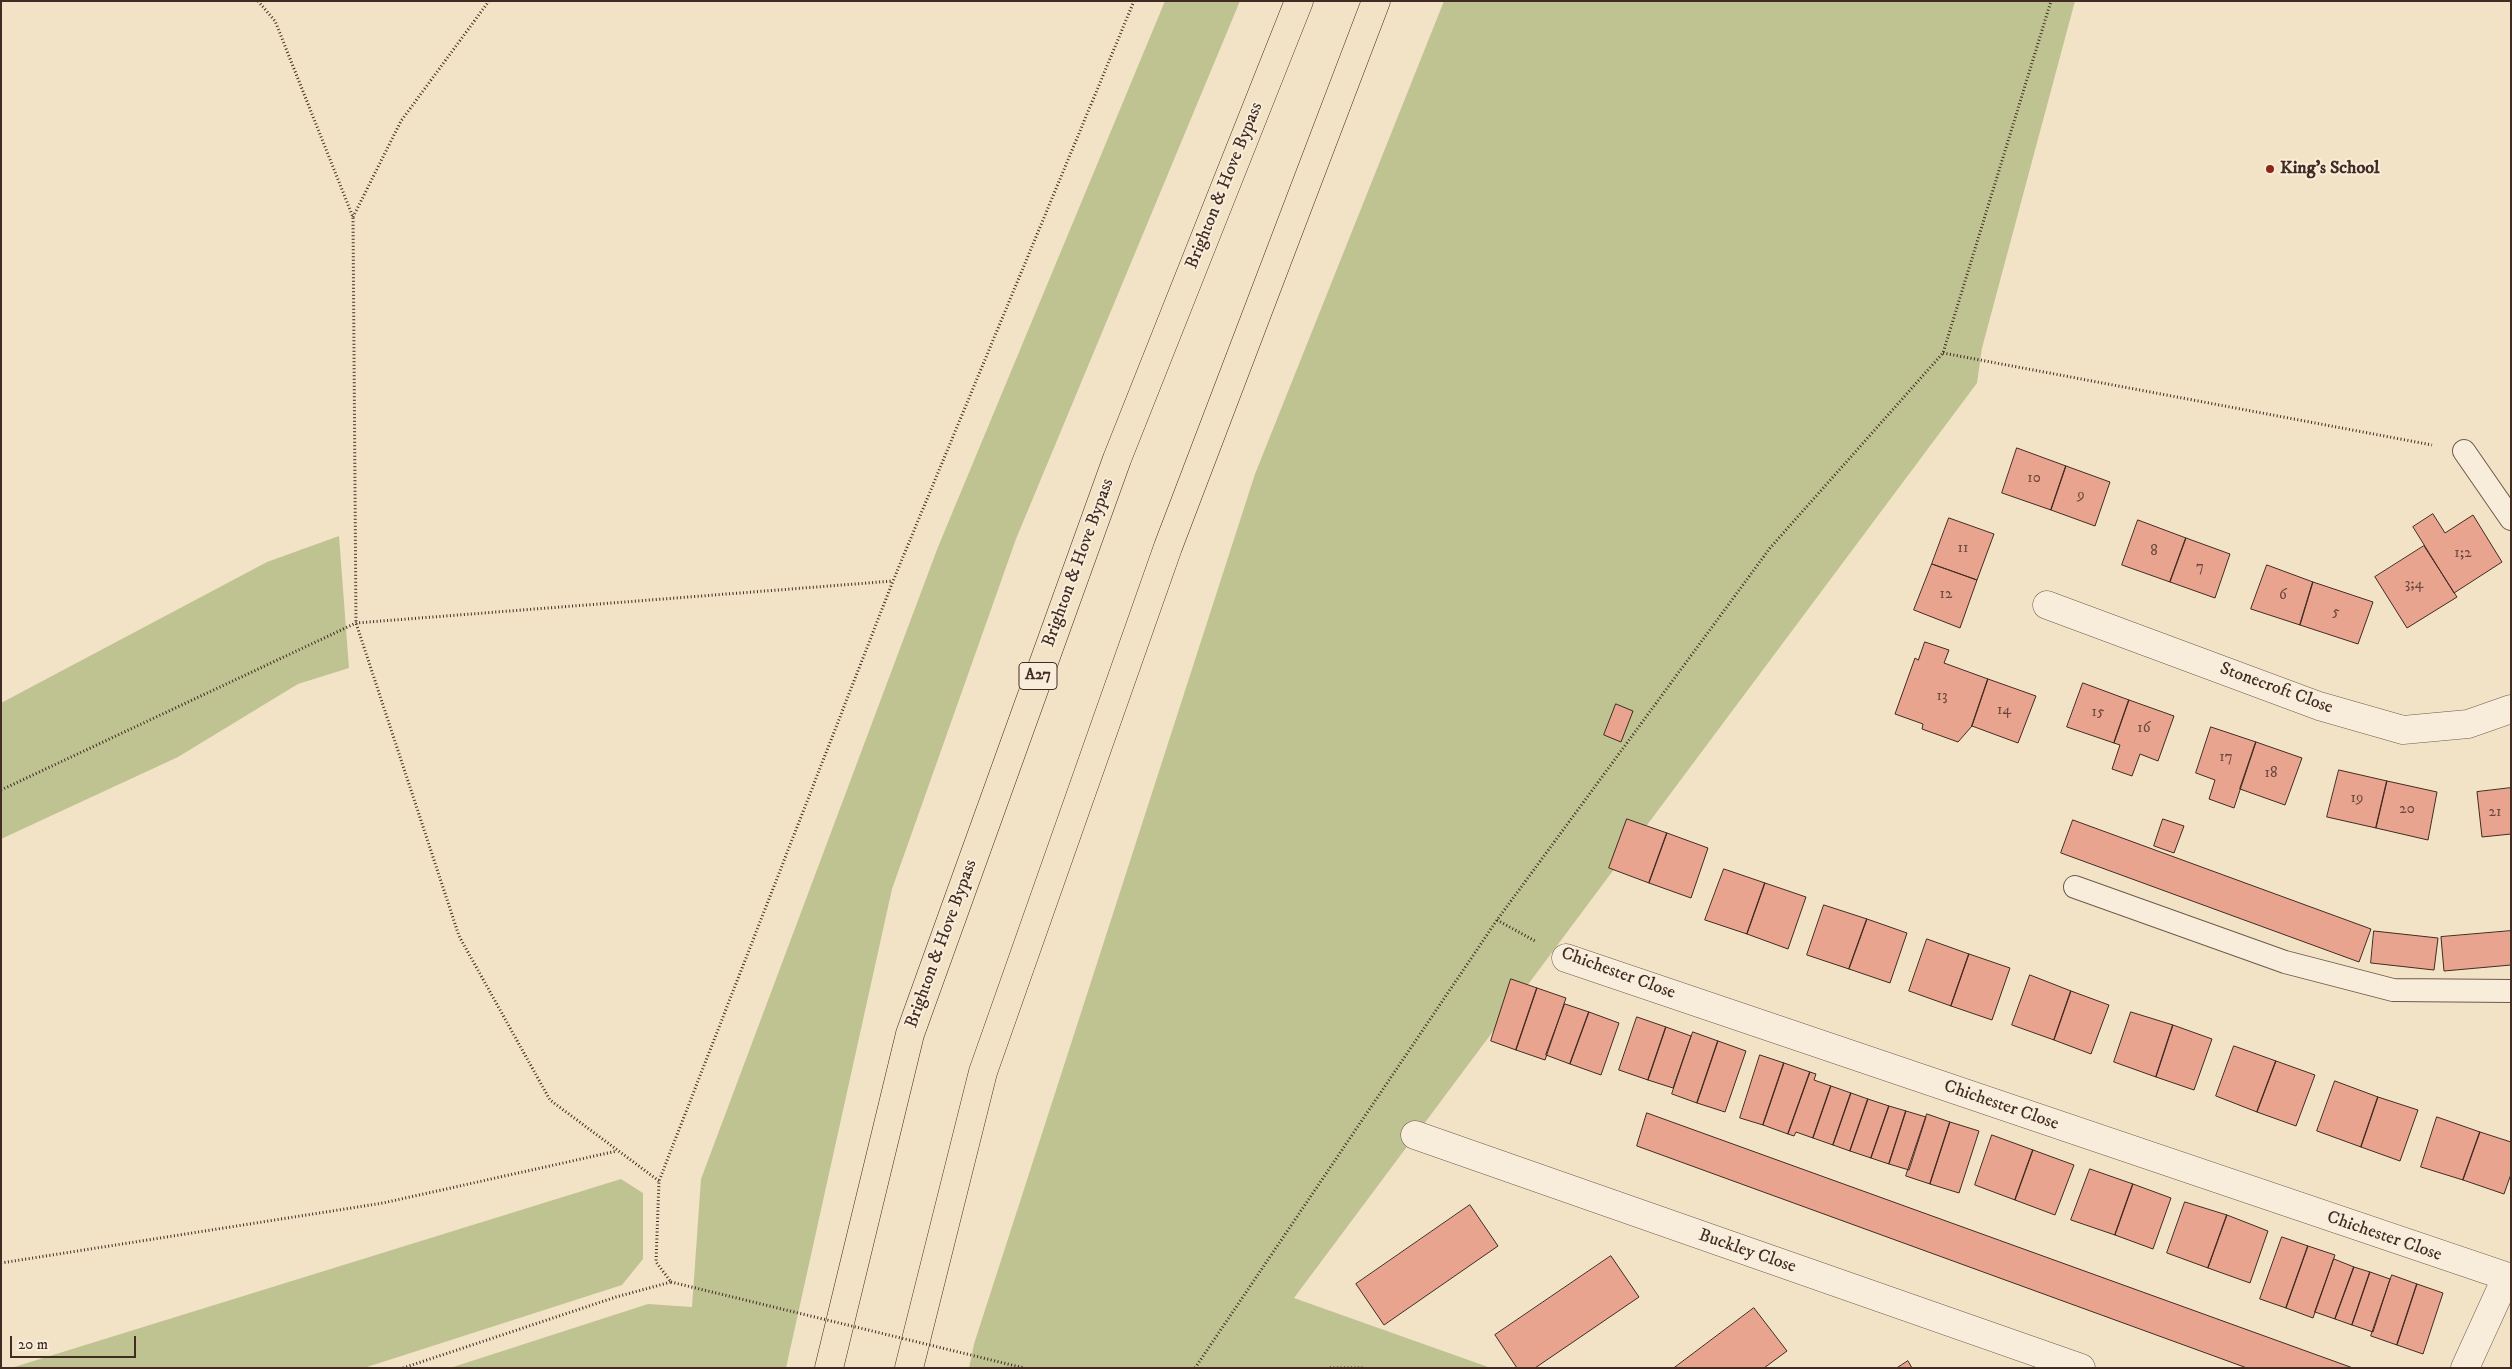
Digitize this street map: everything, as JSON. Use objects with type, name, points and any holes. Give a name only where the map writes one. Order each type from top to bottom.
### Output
[{"type":"highway","name":"Brighton & Hove Bypass","points":[[830,1368],[910,1034],[1117,459],[1299,1]]},
{"type":"highway","points":[[909,1368],[983,1072],[1168,547],[1376,1]]},
{"type":"street","name":"Stonecroft Close","points":[[2047,604],[2319,706],[2403,730],[2468,724],[2511,708]]},
{"type":"street","name":"Chichester Close","points":[[1566,958],[2509,1278]]},
{"type":"street","name":"Buckley Close","points":[[1415,1135],[2081,1368]]},
{"type":"street","points":[[2465,1368],[2509,1278]]},
{"type":"lane","points":[[2464,451],[2511,519]]},
{"type":"lane","points":[[2075,887],[2284,962],[2393,990],[2511,991]]},
{"type":"path","points":[[258,1],[275,21],[353,217],[356,623],[459,936],[550,1100],[659,1181]]},
{"type":"path","points":[[353,217],[401,121],[489,1]]},
{"type":"path","points":[[671,1282],[656,1262],[659,1181],[893,581],[1134,1]]},
{"type":"path","points":[[1195,1368],[1497,920],[1770,548],[1943,353],[2052,1]]},
{"type":"path","points":[[1943,353],[2464,451]]},
{"type":"path","points":[[1,790],[356,623],[893,581]]},
{"type":"path","name":"Chichester Close","points":[[1497,920],[1566,958]]},
{"type":"path","points":[[1,1263],[383,1203],[618,1151]]},
{"type":"path","points":[[403,1368],[616,1297],[671,1282],[1024,1368]]},
{"type":"path","points":[[1330,1368],[1365,1368]]},
{"type":"green space","points":[[1165,1],[1240,1],[1016,539],[892,889],[786,1368],[450,1368],[648,1304],[692,1307],[701,1179],[938,547]]},
{"type":"green space","points":[[1444,1],[2075,1],[1982,348],[1977,383],[1294,1298],[1491,1368],[969,1368],[974,1344],[1255,474]]},
{"type":"green space","points":[[339,536],[349,668],[298,684],[178,757],[1,839],[1,703],[267,562]]},
{"type":"green space","points":[[621,1179],[643,1193],[643,1259],[622,1285],[364,1368],[11,1368]]},
{"type":"building","points":[[2017,448],[2066,466],[2051,510],[2002,493]]},
{"type":"building","points":[[2066,466],[2110,482],[2095,526],[2051,510]]},
{"type":"building","points":[[2433,514],[2445,533],[2473,515],[2502,562],[2454,593],[2413,527]]},
{"type":"building","points":[[1949,518],[1994,534],[1977,580],[1932,564]]},
{"type":"building","points":[[2138,520],[2186,538],[2170,582],[2122,565]]},
{"type":"building","points":[[2186,538],[2230,554],[2215,598],[2170,582]]},
{"type":"building","points":[[2424,546],[2457,597],[2407,628],[2375,577]]},
{"type":"building","points":[[1932,564],[1977,580],[1960,628],[1914,610]]},
{"type":"building","points":[[2267,565],[2313,582],[2300,625],[2251,609]]},
{"type":"building","points":[[2313,582],[2373,602],[2358,644],[2300,625]]},
{"type":"building","points":[[1925,642],[1949,650],[1944,663],[1988,679],[1972,726],[1958,742],[1922,729],[1923,724],[1895,714],[1915,658],[1918,660]]},
{"type":"building","points":[[1988,679],[2036,696],[2018,743],[1972,726]]},
{"type":"building","points":[[2083,683],[2129,700],[2114,743],[2067,727]]},
{"type":"building","points":[[2129,700],[2174,716],[2158,761],[2140,754],[2132,776],[2112,769],[2120,745],[2114,743]]},
{"type":"building","points":[[1616,704],[1633,711],[1621,742],[1604,735]]},
{"type":"building","points":[[2211,727],[2256,742],[2234,808],[2209,799],[2215,780],[2196,773]]},
{"type":"building","points":[[2256,742],[2302,758],[2285,805],[2240,789]]},
{"type":"building","points":[[2339,770],[2387,781],[2376,828],[2327,817]]},
{"type":"building","points":[[2387,781],[2437,792],[2428,840],[2376,828]]},
{"type":"building","points":[[2511,788],[2511,834],[2482,837],[2477,792]]},
{"type":"building","points":[[1627,819],[1667,833],[1649,883],[1609,868]]},
{"type":"building","points":[[2163,819],[2184,826],[2174,853],[2154,846]]},
{"type":"building","points":[[2073,820],[2371,929],[2359,962],[2061,853]]},
{"type":"building","points":[[1667,833],[1708,848],[1691,898],[1649,883]]},
{"type":"building","points":[[1724,869],[1765,883],[1747,934],[1705,920]]},
{"type":"building","points":[[1765,883],[1806,897],[1788,949],[1747,934]]},
{"type":"building","points":[[1824,905],[1867,919],[1849,969],[1807,955]]},
{"type":"building","points":[[1867,919],[1907,933],[1890,983],[1849,969]]},
{"type":"building","points":[[2374,931],[2438,938],[2434,970],[2371,963]]},
{"type":"building","points":[[2511,931],[2511,965],[2444,971],[2441,937]]},
{"type":"building","points":[[1927,939],[1969,954],[1951,1006],[1909,991]]},
{"type":"building","points":[[1969,954],[2010,968],[1992,1020],[1951,1006]]},
{"type":"building","points":[[2030,975],[2071,991],[2054,1040],[2012,1025]]},
{"type":"building","points":[[1511,979],[1537,988],[1516,1050],[1491,1041]]},
{"type":"building","points":[[1537,988],[1566,998],[1545,1060],[1516,1050]]},
{"type":"building","points":[[2071,991],[2109,1005],[2091,1054],[2054,1040]]},
{"type":"building","points":[[1565,1004],[1589,1012],[1570,1064],[1546,1055]]},
{"type":"building","points":[[1589,1012],[1619,1023],[1601,1075],[1570,1064]]},
{"type":"building","points":[[2131,1012],[2173,1025],[2156,1077],[2114,1062]]},
{"type":"building","points":[[1637,1017],[1666,1027],[1648,1080],[1619,1070]]},
{"type":"building","points":[[2173,1025],[2212,1039],[2194,1090],[2156,1077]]},
{"type":"building","points":[[1666,1027],[1691,1036],[1673,1088],[1648,1080]]},
{"type":"building","points":[[1693,1032],[1718,1041],[1697,1103],[1672,1094]]},
{"type":"building","points":[[1718,1041],[1746,1051],[1725,1112],[1697,1103]]},
{"type":"building","points":[[2234,1046],[2276,1061],[2257,1112],[2216,1096]]},
{"type":"building","points":[[1760,1055],[1784,1063],[1763,1125],[1740,1118]]},
{"type":"building","points":[[2276,1061],[2315,1075],[2296,1126],[2257,1112]]},
{"type":"building","points":[[1784,1063],[1810,1072],[1788,1134],[1763,1125]]},
{"type":"building","points":[[1810,1072],[1816,1074],[1814,1080],[1831,1086],[1813,1138],[1796,1132],[1794,1136],[1788,1134]]},
{"type":"building","points":[[2335,1081],[2378,1097],[2361,1147],[2317,1131]]},
{"type":"building","points":[[1831,1086],[1851,1093],[1833,1145],[1813,1138]]},
{"type":"building","points":[[1851,1093],[1868,1099],[1850,1151],[1833,1145]]},
{"type":"building","points":[[2378,1097],[2418,1110],[2400,1161],[2361,1147]]},
{"type":"building","points":[[1868,1099],[1889,1106],[1871,1158],[1850,1151]]},
{"type":"building","points":[[1889,1106],[1906,1111],[1889,1164],[1871,1158]]},
{"type":"building","points":[[1906,1111],[1926,1117],[1909,1170],[1889,1164]]},
{"type":"building","points":[[1647,1113],[2353,1368],[2247,1368],[1637,1146]]},
{"type":"building","points":[[1927,1114],[1950,1122],[1930,1184],[1906,1176]]},
{"type":"building","points":[[2437,1117],[2480,1132],[2463,1180],[2421,1167]]},
{"type":"building","points":[[1950,1122],[1979,1131],[1959,1193],[1930,1184]]},
{"type":"building","points":[[2480,1132],[2511,1142],[2511,1174],[2504,1194],[2463,1180]]},
{"type":"building","points":[[1992,1135],[2033,1150],[2015,1200],[1975,1185]]},
{"type":"building","points":[[2033,1150],[2074,1165],[2055,1215],[2015,1200]]},
{"type":"building","points":[[2090,1169],[2133,1184],[2115,1235],[2071,1220]]},
{"type":"building","points":[[2133,1184],[2171,1198],[2153,1249],[2115,1235]]},
{"type":"building","points":[[2185,1202],[2227,1215],[2208,1268],[2167,1253]]},
{"type":"building","points":[[1470,1205],[1498,1246],[1384,1325],[1356,1284]]},
{"type":"building","points":[[2227,1215],[2268,1231],[2250,1283],[2208,1268]]},
{"type":"building","points":[[2282,1237],[2308,1246],[2286,1308],[2260,1299]]},
{"type":"building","points":[[2308,1246],[2335,1255],[2313,1318],[2286,1308]]},
{"type":"building","points":[[1611,1256],[1639,1297],[1535,1368],[1517,1368],[1495,1335]]},
{"type":"building","points":[[2334,1259],[2354,1267],[2335,1319],[2315,1312]]},
{"type":"building","points":[[2354,1267],[2370,1272],[2352,1325],[2335,1319]]},
{"type":"building","points":[[2370,1272],[2390,1279],[2373,1332],[2352,1325]]},
{"type":"building","points":[[2392,1275],[2417,1284],[2397,1345],[2371,1336]]},
{"type":"building","points":[[2417,1284],[2443,1293],[2423,1354],[2397,1345]]},
{"type":"building","points":[[1754,1308],[1787,1351],[1764,1368],[1674,1368]]},
{"type":"building","points":[[1908,1361],[1912,1368],[1897,1368]]},
{"type":"place","name":"King's School","points":[[2270,169]]}]
